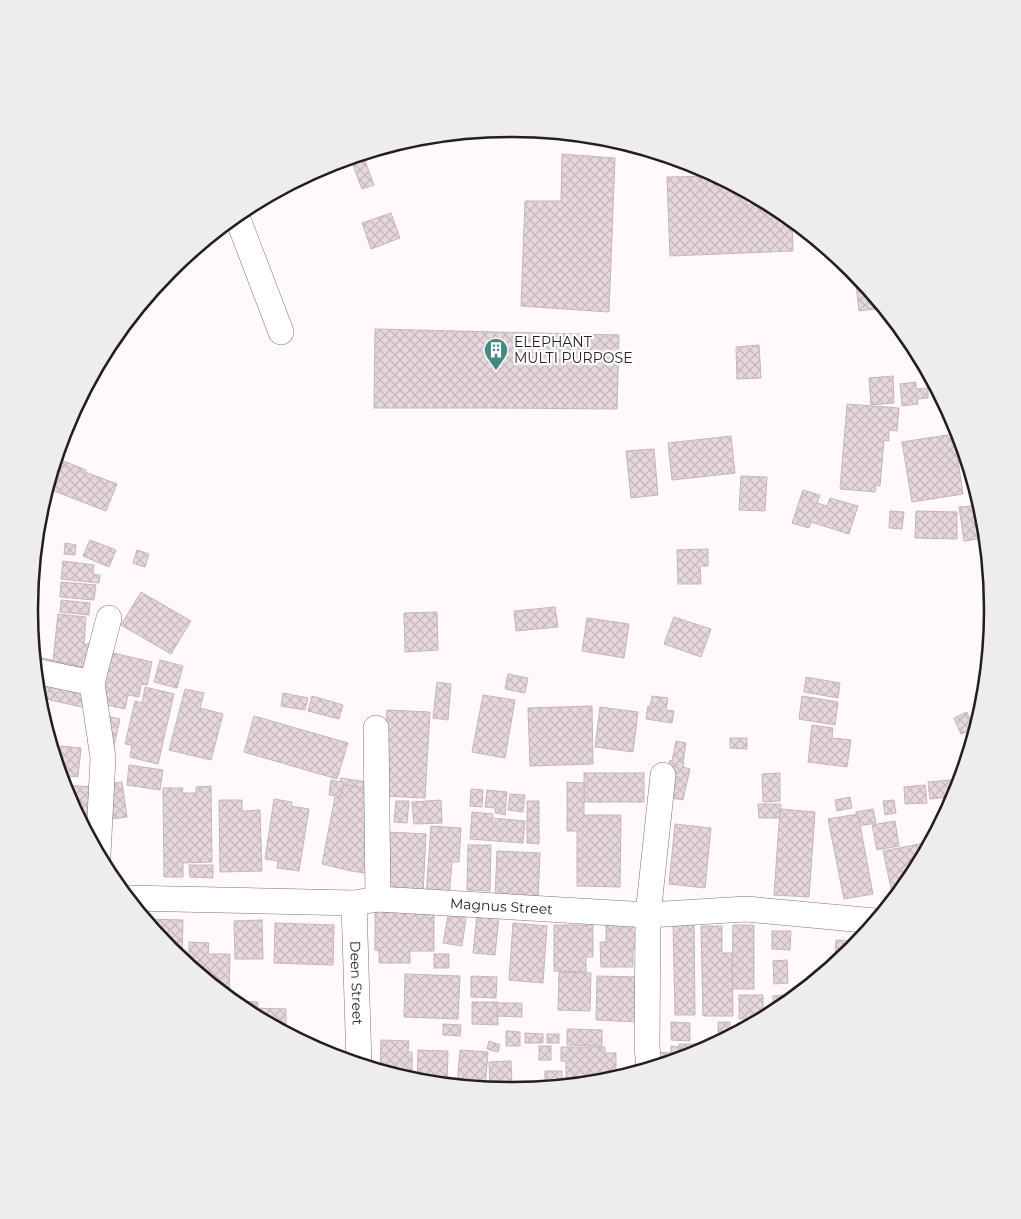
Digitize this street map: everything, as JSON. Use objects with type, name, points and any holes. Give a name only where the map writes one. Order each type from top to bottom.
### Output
[{"type":"street","points":[[239,222],[281,332]]},
{"type":"street","points":[[99,842],[103,758],[92,682],[109,618]]},
{"type":"street","points":[[42,672],[92,682]]},
{"type":"street","name":"Deen Street","points":[[359,1057],[376,728]]},
{"type":"street","points":[[648,1061],[648,915],[663,774]]},
{"type":"street","name":"Magnus Street","points":[[136,898],[366,901],[648,915],[746,910],[867,920]]},
{"type":"building","points":[[562,154],[615,158],[609,312],[521,306],[525,201],[561,201]]},
{"type":"building","points":[[365,160],[374,185],[362,189],[353,164]]},
{"type":"building","points":[[700,176],[747,200],[747,205],[755,205],[792,230],[793,251],[670,256],[667,177]]},
{"type":"building","points":[[391,213],[400,238],[371,249],[362,223]]},
{"type":"building","points":[[856,287],[875,309],[859,311]]},
{"type":"building","name":"ELEPHANT MULTI PURPOSE","points":[[375,329],[619,335],[617,409],[374,408]]},
{"type":"building","points":[[759,345],[761,378],[737,379],[736,347]]},
{"type":"building","points":[[893,376],[894,403],[871,405],[869,378]]},
{"type":"building","points":[[916,382],[916,389],[928,388],[928,398],[917,399],[918,404],[902,406],[900,384]]},
{"type":"building","points":[[847,404],[899,408],[897,431],[889,430],[889,441],[884,440],[880,486],[876,485],[875,492],[840,489]]},
{"type":"building","points":[[950,435],[957,455],[963,494],[912,502],[902,442]]},
{"type":"building","points":[[731,436],[735,473],[672,480],[668,443]]},
{"type":"building","points":[[654,449],[658,495],[631,498],[626,451]]},
{"type":"building","points":[[62,460],[86,470],[85,472],[117,484],[106,511],[53,491]]},
{"type":"building","points":[[741,476],[767,477],[765,511],[739,510]]},
{"type":"building","points":[[803,490],[820,495],[817,503],[827,506],[830,498],[858,506],[849,534],[811,522],[809,528],[792,523]]},
{"type":"building","points":[[971,506],[978,539],[964,541],[959,507]]},
{"type":"building","points":[[890,511],[904,512],[902,529],[889,528]]},
{"type":"building","points":[[916,511],[957,512],[957,539],[915,538]]},
{"type":"building","points":[[90,540],[116,550],[109,567],[83,556]]},
{"type":"building","points":[[65,543],[76,545],[75,555],[64,554]]},
{"type":"building","points":[[708,549],[708,566],[700,566],[701,584],[678,584],[677,550]]},
{"type":"building","points":[[137,550],[149,554],[145,567],[133,563]]},
{"type":"building","points":[[63,561],[94,565],[93,574],[100,575],[99,583],[61,579]]},
{"type":"building","points":[[61,582],[96,585],[94,600],[60,597]]},
{"type":"building","points":[[141,592],[191,621],[171,654],[121,625]]},
{"type":"building","points":[[61,600],[90,603],[89,615],[60,612]]},
{"type":"building","points":[[555,607],[558,627],[516,631],[514,611]]},
{"type":"building","points":[[437,612],[438,650],[405,652],[404,613]]},
{"type":"building","points":[[58,614],[86,617],[84,644],[91,644],[89,669],[52,670]]},
{"type":"building","points":[[674,617],[711,629],[701,657],[664,644]]},
{"type":"building","points":[[587,618],[629,624],[624,658],[582,651]]},
{"type":"building","points":[[109,652],[152,662],[147,685],[141,684],[139,697],[128,695],[125,709],[98,703]]},
{"type":"building","points":[[41,658],[103,671],[95,710],[47,699]]},
{"type":"building","points":[[160,660],[183,666],[177,688],[154,682]]},
{"type":"building","points":[[508,674],[528,678],[525,693],[505,689]]},
{"type":"building","points":[[806,677],[840,683],[838,698],[804,692]]},
{"type":"building","points":[[437,682],[451,684],[448,720],[433,718]]},
{"type":"building","points":[[145,687],[174,694],[158,764],[130,757],[132,745],[125,744],[135,701],[142,703]]},
{"type":"building","points":[[185,689],[204,693],[200,708],[223,714],[211,760],[169,750]]},
{"type":"building","points":[[283,693],[308,698],[305,710],[281,706]]},
{"type":"building","points":[[483,695],[515,700],[505,758],[472,752]]},
{"type":"building","points":[[312,696],[343,705],[339,719],[308,711]]},
{"type":"building","points":[[652,696],[668,698],[666,710],[674,711],[672,723],[646,719]]},
{"type":"building","points":[[802,696],[838,702],[835,725],[799,719]]},
{"type":"building","points":[[592,706],[593,764],[530,766],[528,708]]},
{"type":"building","points":[[600,707],[638,712],[633,752],[595,747]]},
{"type":"building","points":[[387,710],[430,712],[425,798],[383,796]]},
{"type":"building","points":[[967,712],[970,719],[967,732],[961,734],[954,718]]},
{"type":"building","points":[[98,714],[120,719],[114,746],[92,741]]},
{"type":"building","points":[[254,716],[348,743],[337,779],[244,752]]},
{"type":"building","points":[[812,725],[833,728],[832,738],[851,740],[847,767],[808,762]]},
{"type":"building","points":[[730,738],[747,738],[747,749],[730,748]]},
{"type":"building","points":[[676,741],[686,743],[683,767],[690,769],[683,800],[662,796]]},
{"type":"building","points":[[58,746],[81,748],[78,777],[68,776]]},
{"type":"building","points":[[129,765],[163,770],[160,790],[127,785]]},
{"type":"building","points":[[584,773],[644,773],[644,802],[584,802]]},
{"type":"building","points":[[780,773],[780,801],[763,802],[762,774]]},
{"type":"building","points":[[341,778],[367,782],[365,800],[329,795],[331,780],[340,782]]},
{"type":"building","points":[[951,780],[944,798],[930,799],[928,782]]},
{"type":"building","points":[[122,782],[127,817],[103,820],[98,785]]},
{"type":"building","points":[[567,782],[584,783],[584,815],[621,815],[620,887],[577,886],[577,831],[567,831]]},
{"type":"building","points":[[344,784],[370,791],[373,874],[322,864],[335,797],[340,797]]},
{"type":"building","points":[[925,785],[927,803],[905,804],[904,787]]},
{"type":"building","points":[[72,786],[95,787],[93,831]]},
{"type":"building","points":[[211,786],[212,862],[183,863],[183,877],[164,877],[163,788],[183,788],[182,793],[196,793],[196,787]]},
{"type":"building","points":[[471,789],[483,790],[482,807],[470,806]]},
{"type":"building","points":[[487,790],[507,792],[505,815],[495,813],[495,808],[485,807]]},
{"type":"building","points":[[510,794],[525,795],[523,812],[508,810]]},
{"type":"building","points":[[850,797],[852,808],[837,811],[835,800]]},
{"type":"building","points":[[274,799],[292,802],[291,806],[309,809],[299,871],[277,868],[278,861],[265,859]]},
{"type":"building","points":[[219,800],[242,800],[242,811],[260,810],[262,871],[220,872]]},
{"type":"building","points":[[441,800],[442,823],[414,824],[412,802]]},
{"type":"building","points":[[894,800],[896,813],[885,815],[883,801]]},
{"type":"building","points":[[396,801],[409,801],[407,823],[394,822]]},
{"type":"building","points":[[527,801],[539,801],[539,844],[527,843]]},
{"type":"building","points":[[758,804],[781,804],[781,818],[759,818]]},
{"type":"building","points":[[780,809],[815,812],[809,897],[774,895]]},
{"type":"building","points":[[873,809],[876,823],[859,826],[856,812]]},
{"type":"building","points":[[472,812],[493,814],[492,818],[525,821],[523,843],[470,839]]},
{"type":"building","points":[[858,814],[873,894],[844,899],[828,819]]},
{"type":"building","points":[[895,821],[899,846],[877,850],[872,825]]},
{"type":"building","points":[[675,824],[711,828],[705,888],[669,884]]},
{"type":"building","points":[[431,826],[461,828],[459,862],[452,862],[449,898],[426,896]]},
{"type":"building","points":[[388,832],[426,834],[423,894],[385,892]]},
{"type":"building","points":[[921,844],[891,890],[883,851]]},
{"type":"building","points":[[468,845],[491,845],[490,891],[467,890]]},
{"type":"building","points":[[497,851],[540,853],[538,899],[495,897]]},
{"type":"building","points":[[189,865],[213,865],[213,878],[190,877]]},
{"type":"building","points":[[375,911],[434,911],[434,951],[410,951],[410,963],[379,963],[379,951],[375,950]]},
{"type":"building","points":[[477,914],[499,917],[495,955],[473,953]]},
{"type":"building","points":[[448,915],[466,918],[462,946],[443,943]]},
{"type":"building","points":[[154,919],[183,920],[182,950]]},
{"type":"building","points":[[262,920],[263,959],[235,959],[234,921]]},
{"type":"building","points":[[673,921],[694,921],[695,1015],[675,1015]]},
{"type":"building","points":[[610,922],[636,925],[637,948],[633,949],[633,967],[601,967],[600,942],[606,942],[606,925],[610,925]]},
{"type":"building","points":[[275,923],[334,925],[333,965],[274,963]]},
{"type":"building","points":[[513,923],[547,926],[543,983],[509,980]]},
{"type":"building","points":[[554,925],[593,925],[593,957],[586,957],[586,972],[554,971]]},
{"type":"building","points":[[733,925],[754,925],[754,989],[732,989]]},
{"type":"building","points":[[701,926],[722,926],[722,953],[732,953],[733,1016],[703,1016]]},
{"type":"building","points":[[772,931],[791,931],[790,950],[772,949]]},
{"type":"building","points":[[836,940],[848,941],[845,944],[835,953]]},
{"type":"building","points":[[189,942],[209,943],[208,954],[230,954],[229,989],[199,965],[189,956]]},
{"type":"building","points":[[434,954],[449,954],[449,968],[434,968]]},
{"type":"building","points":[[787,960],[788,983],[774,984],[773,961]]},
{"type":"building","points":[[559,972],[591,973],[590,1011],[558,1010]]},
{"type":"building","points":[[405,974],[460,976],[458,1019],[404,1017]]},
{"type":"building","points":[[471,976],[497,977],[496,998],[471,997]]},
{"type":"building","points":[[597,976],[638,977],[637,1022],[596,1020]]},
{"type":"building","points":[[739,995],[763,995],[763,1009],[748,1019],[739,1019]]},
{"type":"building","points":[[784,995],[773,1003],[773,996]]},
{"type":"building","points":[[246,1001],[258,1002],[258,1009]]},
{"type":"building","points":[[472,1002],[498,1002],[498,1025],[472,1024]]},
{"type":"building","points":[[497,1003],[522,1003],[522,1017],[497,1016]]},
{"type":"building","points":[[256,1008],[286,1009],[286,1026]]},
{"type":"building","points":[[671,1022],[690,1023],[690,1041],[671,1040]]},
{"type":"building","points":[[718,1022],[730,1022],[730,1028],[718,1035]]},
{"type":"building","points":[[443,1024],[461,1025],[460,1036],[443,1035]]},
{"type":"building","points":[[567,1029],[602,1030],[602,1046],[567,1045]]},
{"type":"building","points":[[506,1031],[520,1032],[520,1046],[506,1046]]},
{"type":"building","points":[[525,1033],[543,1034],[543,1043],[525,1043]]},
{"type":"building","points":[[547,1034],[559,1034],[559,1043],[547,1043]]},
{"type":"building","points":[[381,1040],[409,1041],[408,1052],[412,1052],[412,1072],[380,1064]]},
{"type":"building","points":[[489,1041],[500,1045],[498,1052],[487,1049]]},
{"type":"building","points":[[679,1044],[697,1044],[692,1046],[679,1051]]},
{"type":"building","points":[[539,1046],[551,1046],[551,1060],[539,1060]]},
{"type":"building","points":[[671,1046],[681,1047],[681,1050],[651,1061],[652,1052],[671,1053]]},
{"type":"building","points":[[561,1047],[605,1047],[605,1053],[616,1053],[616,1070],[566,1079],[566,1061],[561,1061]]},
{"type":"building","points":[[418,1050],[448,1051],[447,1078],[417,1073]]},
{"type":"building","points":[[460,1050],[488,1052],[486,1081],[458,1079]]},
{"type":"building","points":[[511,1061],[512,1082],[490,1081],[489,1062]]},
{"type":"building","points":[[545,1071],[562,1071],[562,1079],[545,1081]]},
{"type":"place","name":"ELEPHANT MULTI PURPOSE","points":[[496,371]]}]
